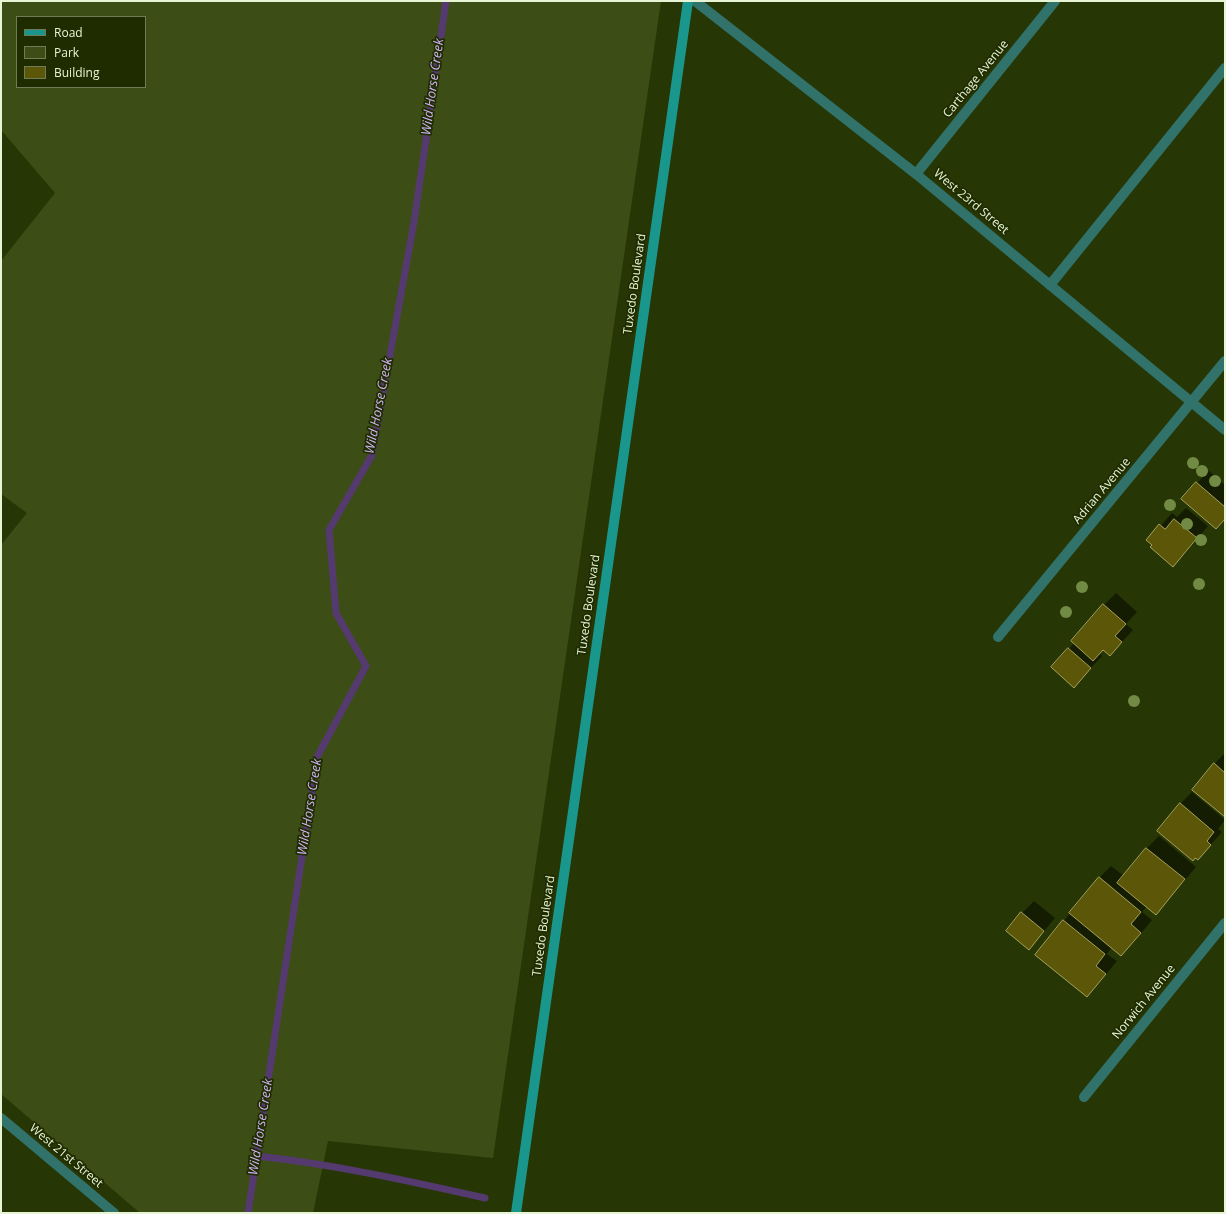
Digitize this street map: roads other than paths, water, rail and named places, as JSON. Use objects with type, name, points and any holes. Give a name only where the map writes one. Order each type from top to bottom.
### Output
[{"type":"street","name":"Tuxedo Boulevard","points":[[516,1213],[688,1]]},
{"type":"street","name":"West 23rd Street","points":[[695,1],[916,174],[1225,430]]},
{"type":"street","name":"Carthage Avenue","points":[[916,174],[1055,1]]},
{"type":"street","points":[[1050,285],[1225,68]]},
{"type":"street","name":"Adrian Avenue","points":[[998,637],[1225,361]]},
{"type":"street","name":"Norwich Avenue","points":[[1084,1097],[1225,923]]},
{"type":"street","name":"West 21st Street","points":[[1,1118],[114,1213]]},
{"type":"waterway","name":"Wild Horse Creek","points":[[248,1213],[317,757],[366,666],[336,613],[329,530],[372,455],[414,222],[446,1]]},
{"type":"waterway","points":[[256,1156],[342,1168],[485,1198]]}]
